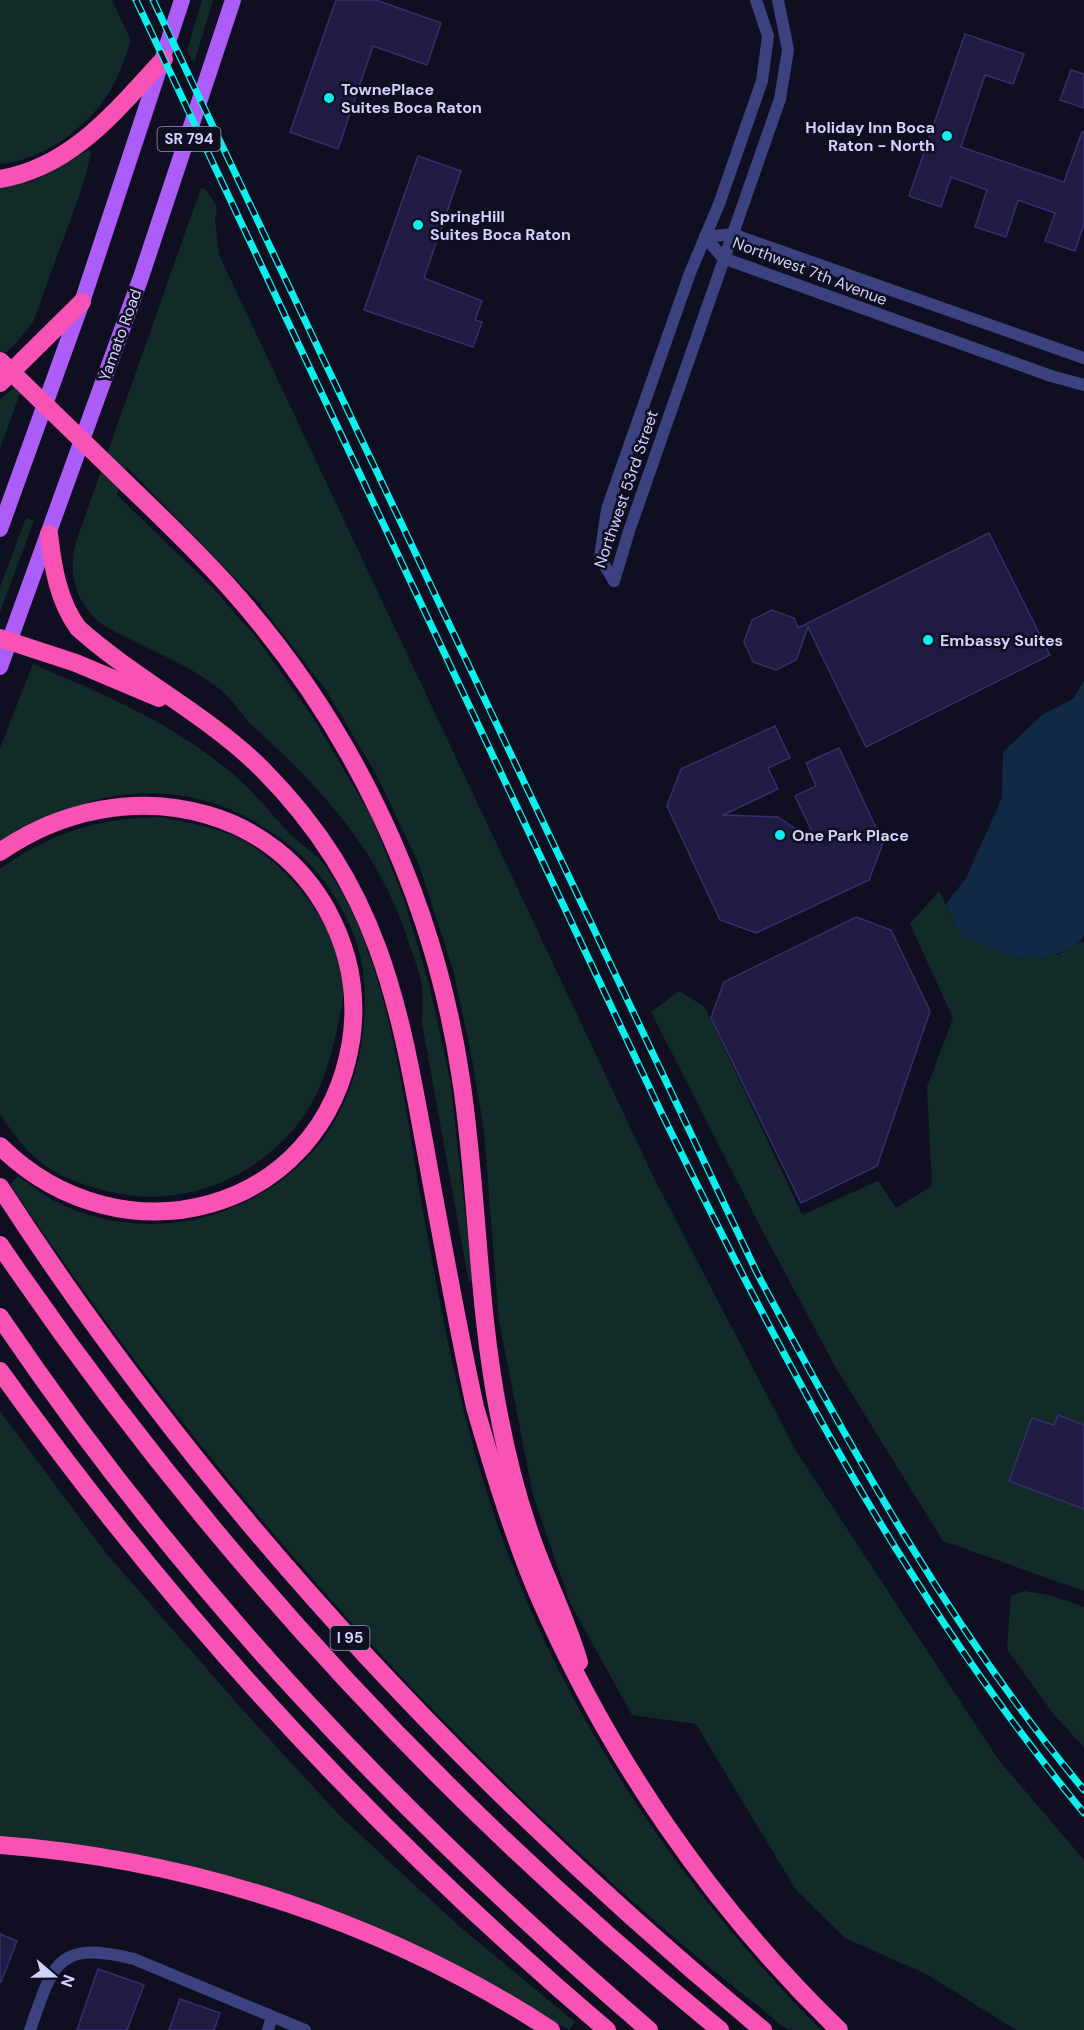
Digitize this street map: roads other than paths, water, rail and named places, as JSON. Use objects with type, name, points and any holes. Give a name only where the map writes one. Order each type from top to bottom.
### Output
[{"type":"highway","points":[[0,179],[42,166],[85,141],[164,59]]},
{"type":"highway","points":[[0,383],[82,302]]},
{"type":"highway","points":[[0,361],[229,587],[302,677],[358,769],[407,875],[432,949],[456,1045],[469,1143],[487,1344],[507,1452],[526,1521],[570,1630],[592,1704]]},
{"type":"highway","points":[[50,534],[56,583],[67,611],[78,628],[251,759],[298,808],[332,854],[371,925],[395,996],[403,1030],[461,1344],[490,1458],[536,1590],[592,1704],[675,1839],[777,1967],[839,2030]]},
{"type":"highway","points":[[5,639],[104,674],[188,711]]},
{"type":"highway","points":[[0,852],[72,816],[114,808],[134,806],[180,808],[230,823],[271,846],[297,868],[317,893],[332,918],[346,954],[354,1008],[345,1068],[321,1121],[297,1151],[281,1165],[229,1198],[169,1212],[138,1212],[106,1208],[54,1187],[0,1146]]},
{"type":"highway","name":"I 95","points":[[0,1187],[53,1266],[152,1401],[273,1551],[359,1647],[444,1739],[576,1868],[763,2030]]},
{"type":"highway","points":[[0,1245],[57,1328],[154,1456],[256,1580],[340,1674],[469,1807],[614,1941],[720,2030]]},
{"type":"highway","points":[[0,1317],[124,1488],[203,1586],[267,1659],[347,1746],[469,1870],[554,1948],[649,2030]]},
{"type":"highway","points":[[0,1371],[135,1547],[261,1695],[348,1788],[463,1900],[607,2030]]},
{"type":"highway","points":[[0,1845],[126,1861],[205,1879],[287,1903],[370,1934],[430,1961],[500,1998],[551,2030]]},
{"type":"main road","name":"SR 794","points":[[0,529],[82,302],[182,0]]},
{"type":"main road","name":"Yamato Road","points":[[0,667],[5,639],[50,534],[190,134],[233,0]]},
{"type":"street","name":"Northwest 53rd Street","points":[[756,0],[768,36],[766,62],[731,170],[608,509],[600,558],[614,581],[723,258],[780,99],[786,73],[786,30],[778,0]]},
{"type":"street","name":"Northwest 7th Avenue","points":[[705,237],[732,234],[1084,358]]},
{"type":"street","name":"Northwest 7th Avenue","points":[[705,237],[723,258],[1041,373],[1084,385]]},
{"type":"street","points":[[30,2030],[48,1978],[63,1960],[78,1952],[115,1954],[134,1959],[305,2030]]},
{"type":"street","points":[[268,2030],[273,2017]]},
{"type":"water","points":[[1084,681],[1084,935],[1071,948],[1053,955],[1024,957],[1008,955],[962,936],[946,904],[966,878],[1002,798],[1003,752],[1042,715],[1073,699]]},
{"type":"railway","points":[[136,0],[661,1112],[754,1297],[802,1387],[904,1562],[960,1648],[1020,1731],[1084,1813]]},
{"type":"railway","points":[[153,0],[757,1273],[830,1408],[948,1605],[1036,1730],[1084,1790]]},
{"type":"place","name":"TownePlace Suites Boca Raton","points":[[329,98]]},
{"type":"place","name":"Holiday Inn Boca Raton - North","points":[[947,136]]},
{"type":"place","name":"SpringHill Suites Boca Raton","points":[[418,225]]},
{"type":"place","name":"Embassy Suites","points":[[928,640]]},
{"type":"place","name":"One Park Place","points":[[780,835]]}]
